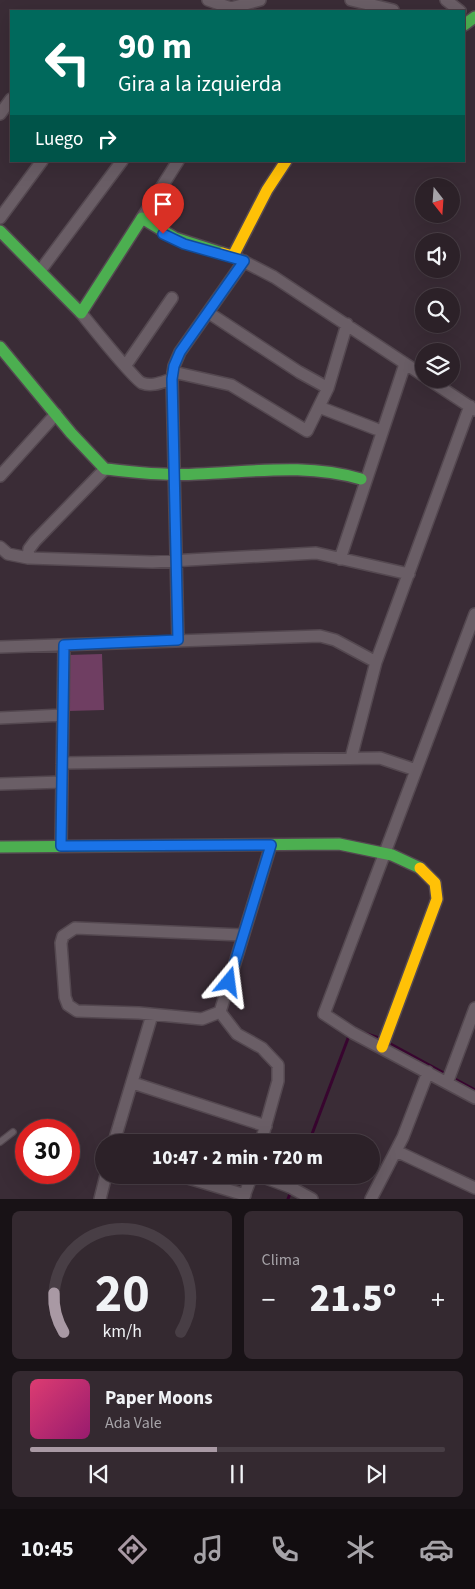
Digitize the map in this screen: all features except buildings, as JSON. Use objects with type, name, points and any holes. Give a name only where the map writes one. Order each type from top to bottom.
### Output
[{"type":"street","points":[[208,0],[220,9],[232,8],[260,0]]},
{"type":"street","points":[[446,0],[459,10]]},
{"type":"street","points":[[357,1],[394,7]]},
{"type":"street","points":[[0,114],[10,100]]},
{"type":"street","points":[[0,218],[41,162]]},
{"type":"street","points":[[40,271],[121,162]]},
{"type":"street","points":[[81,313],[177,162]]},
{"type":"street","points":[[233,256],[268,190],[285,162]]},
{"type":"street","points":[[142,218],[163,234],[184,244],[233,256],[274,277],[415,370]]},
{"type":"street","points":[[1,234],[81,313],[126,365],[132,377],[141,383],[155,384],[172,376],[231,386],[307,431],[328,388],[347,324]]},
{"type":"street","points":[[178,640],[176,475],[172,376],[180,352],[244,261]]},
{"type":"street","points":[[126,365],[172,298]]},
{"type":"street","points":[[209,313],[299,372],[328,388]]},
{"type":"street","points":[[0,348],[104,469],[176,475],[314,468],[343,472],[361,479]]},
{"type":"street","points":[[340,559],[405,364]]},
{"type":"street","points":[[351,758],[376,662],[473,408],[442,388]]},
{"type":"street","points":[[319,407],[376,429]]},
{"type":"street","points":[[0,476],[56,414]]},
{"type":"street","points":[[28,558],[29,549],[35,541],[104,469]]},
{"type":"street","points":[[0,547],[8,554],[28,558],[176,560],[316,553],[409,574]]},
{"type":"street","points":[[475,614],[324,1014],[353,1033],[475,1098]]},
{"type":"street","points":[[0,647],[320,636],[335,640],[376,662]]},
{"type":"street","points":[[61,846],[64,645]]},
{"type":"street","points":[[0,718],[63,715]]},
{"type":"street","points":[[62,763],[380,758],[416,770]]},
{"type":"street","points":[[0,784],[62,782]]},
{"type":"street","points":[[0,847],[338,844],[385,852],[428,872],[436,884],[437,899],[382,1047]]},
{"type":"street","points":[[220,1012],[271,845]]},
{"type":"street","points":[[220,1012],[202,1019],[77,1011],[68,1005],[65,996],[63,936],[75,928],[242,935]]},
{"type":"street","points":[[447,1083],[472,1023],[475,1008]]},
{"type":"street","points":[[220,1012],[237,1034],[262,1048],[278,1065],[278,1081],[264,1134]]},
{"type":"street","points":[[117,1134],[152,1015]]},
{"type":"street","points":[[371,1199],[396,1151],[428,1072]]},
{"type":"street","points":[[133,1082],[266,1126]]},
{"type":"street","points":[[396,1151],[475,1188]]},
{"type":"street","points":[[100,1199],[104,1184]]},
{"type":"street","points":[[205,1184],[244,1197],[249,1184]]},
{"type":"street","points":[[282,1184],[312,1199]]},
{"type":"lane","points":[[0,1142],[13,1132]]},
{"type":"shaded area","points":[[102,654],[104,710],[68,711],[67,655]]},
{"type":"waterway","points":[[312,1134],[350,1033]]},
{"type":"waterway","points":[[364,1033],[379,1038]]},
{"type":"waterway","points":[[387,1042],[475,1090]]},
{"type":"waterway","points":[[288,1199],[294,1184]]},
{"type":"traffic: fast","points":[[465,24],[475,17]]},
{"type":"traffic: fast","points":[[0,231],[81,313],[142,218],[175,238],[222,253]]},
{"type":"traffic: fast","points":[[0,347],[71,433],[105,469],[174,474],[300,470],[320,471],[361,479]]},
{"type":"traffic: fast","points":[[0,847],[339,844],[392,855],[420,868]]},
{"type":"traffic: slow","points":[[222,253],[233,256],[267,190],[285,162]]},
{"type":"traffic: slow","points":[[382,1047],[437,899],[435,883],[420,868]]},
{"type":"route","points":[[163,234],[184,244],[206,248],[244,261],[180,352],[174,366],[172,379],[176,475],[178,640],[64,645],[61,846],[271,845],[229,982]]}]
